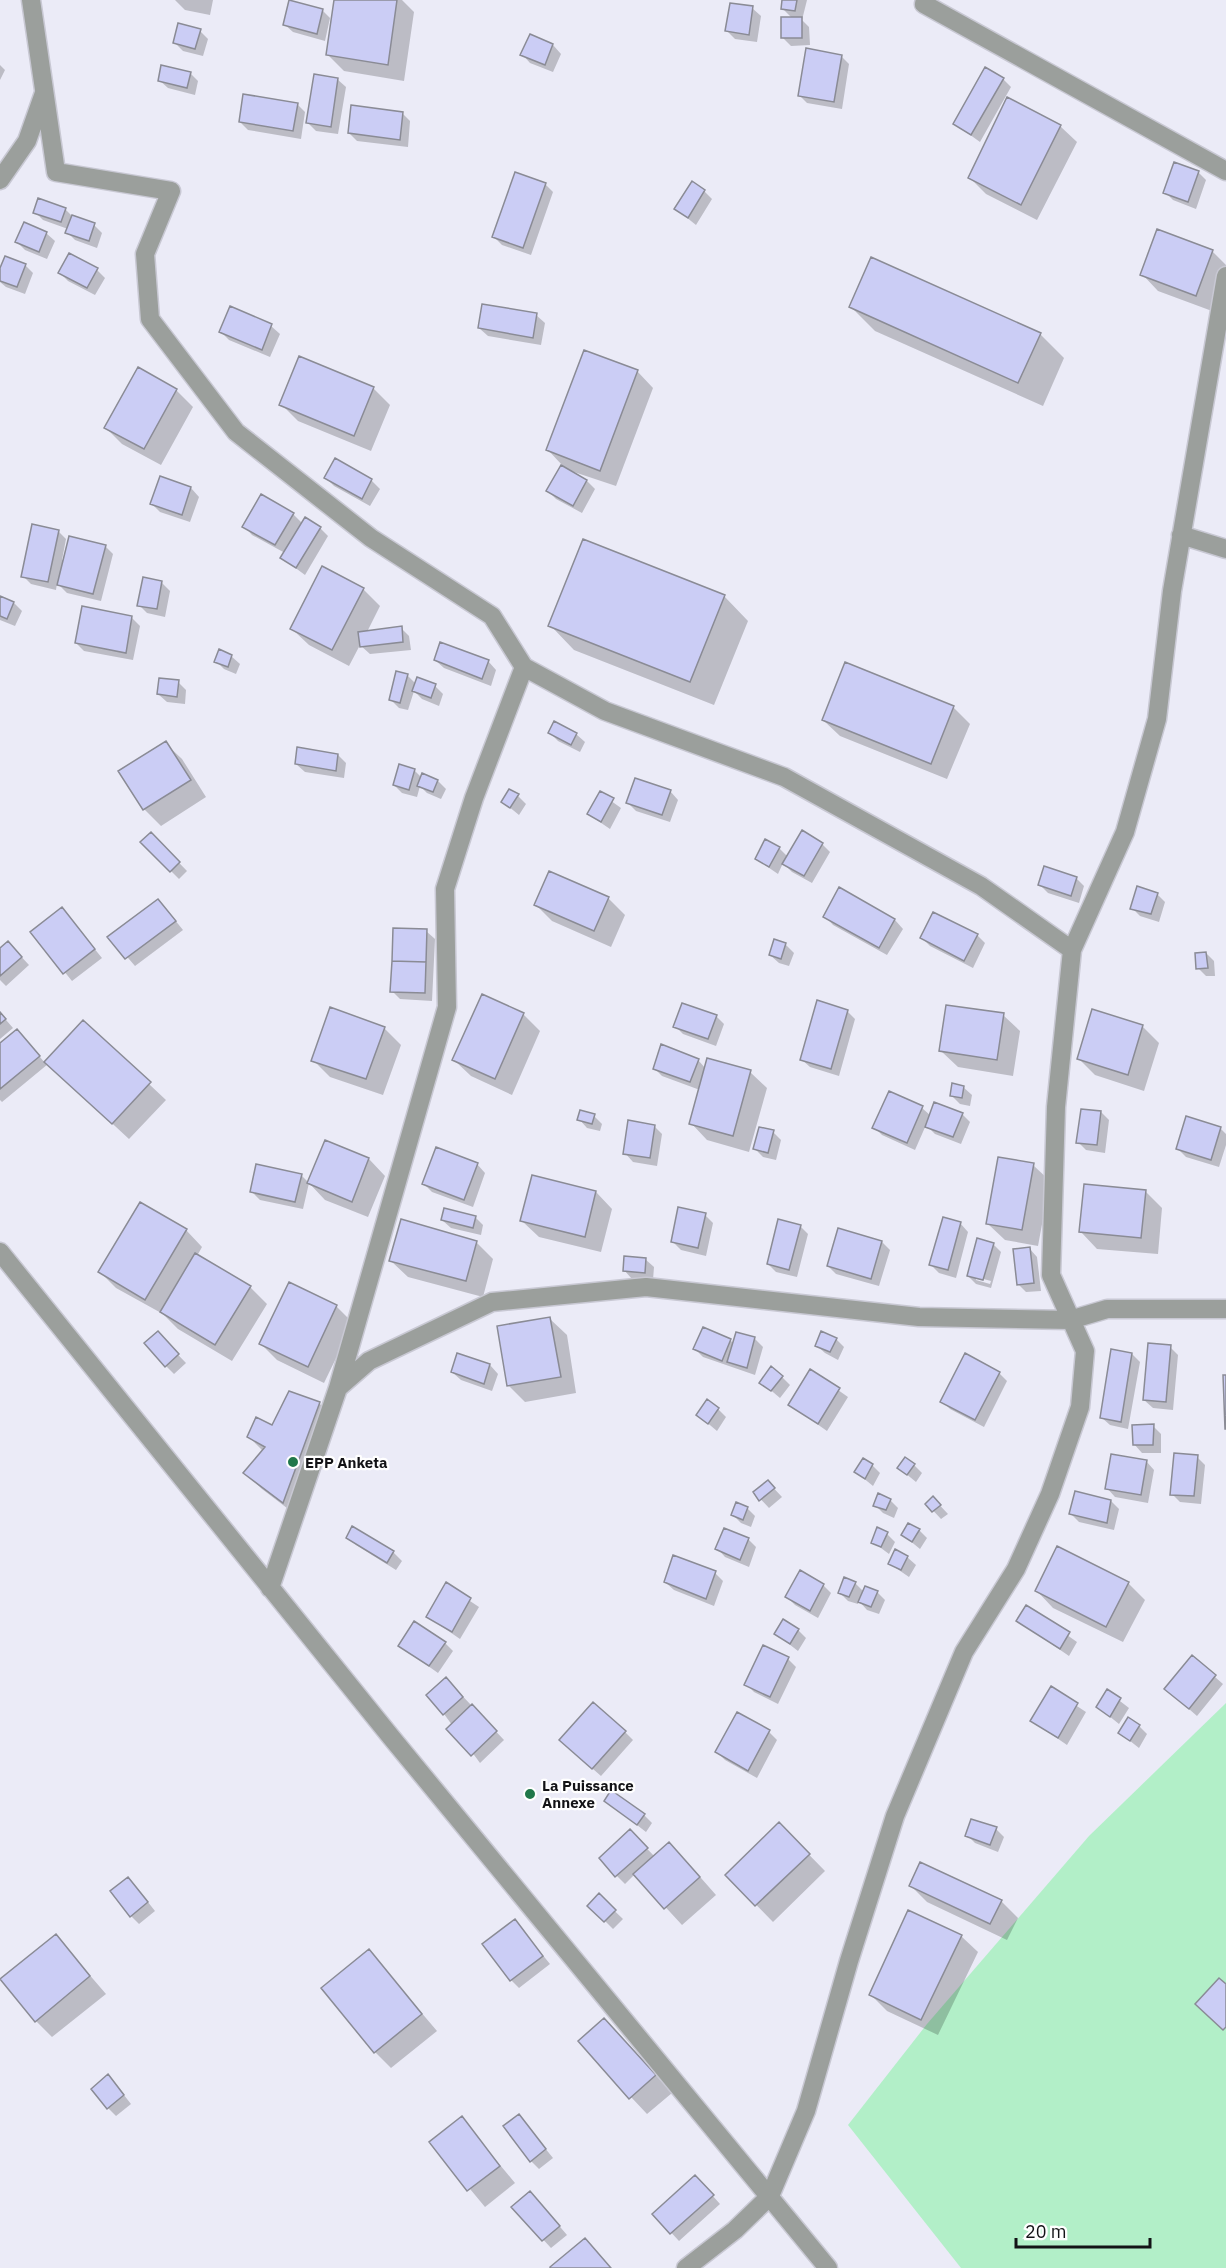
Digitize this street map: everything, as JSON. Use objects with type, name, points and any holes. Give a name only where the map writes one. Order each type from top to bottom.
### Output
[{"type":"street","points":[[31,0],[56,172],[171,191],[145,254],[150,319],[236,432],[371,538],[492,616],[524,667],[605,711],[784,777],[981,886],[1072,950]]},
{"type":"street","points":[[926,0],[924,3],[1226,171]]},
{"type":"street","points":[[0,180],[27,141],[44,91]]},
{"type":"street","points":[[686,2268],[735,2230],[770,2196],[806,2112],[849,1961],[895,1816],[964,1653],[1016,1569],[1050,1494],[1080,1407],[1085,1351],[1051,1275],[1056,1107],[1072,950],[1125,832],[1157,719],[1181,536],[1226,276]]},
{"type":"street","points":[[1181,536],[1226,549]]},
{"type":"street","points":[[270,1588],[338,1388],[447,1007],[445,889],[474,798],[524,667]]},
{"type":"street","points":[[0,1252],[270,1588],[828,2268]]},
{"type":"street","points":[[338,1388],[369,1361],[492,1302],[646,1287],[919,1317],[1070,1320],[1107,1309],[1226,1309]]},
{"type":"green space","points":[[1226,1703],[1226,2268],[961,2268],[848,2125],[927,2024],[1089,1836]]},
{"type":"building","points":[[289,0],[323,9],[317,34],[283,25]]},
{"type":"building","points":[[334,0],[397,0],[388,65],[326,55]]},
{"type":"building","points":[[782,0],[797,0],[795,11],[781,9]]},
{"type":"building","points":[[730,3],[753,6],[749,35],[725,31]]},
{"type":"building","points":[[781,17],[802,17],[802,38],[781,38]]},
{"type":"building","points":[[178,23],[201,29],[195,49],[173,43]]},
{"type":"building","points":[[530,34],[553,44],[545,65],[520,55]]},
{"type":"building","points":[[806,48],[842,55],[834,102],[798,96]]},
{"type":"building","points":[[161,65],[191,72],[187,88],[158,81]]},
{"type":"building","points":[[985,67],[1004,78],[971,135],[953,124]]},
{"type":"building","points":[[314,74],[338,78],[331,127],[306,123]]},
{"type":"building","points":[[243,94],[298,103],[293,131],[239,122]]},
{"type":"building","points":[[1007,97],[1061,125],[1021,205],[968,178]]},
{"type":"building","points":[[351,105],[403,112],[400,140],[348,133]]},
{"type":"building","points":[[1174,162],[1199,171],[1188,202],[1163,193]]},
{"type":"building","points":[[515,172],[546,183],[523,248],[492,237]]},
{"type":"building","points":[[692,181],[705,190],[688,218],[674,209]]},
{"type":"building","points":[[38,198],[66,208],[61,222],[33,213]]},
{"type":"building","points":[[72,215],[95,223],[89,241],[65,233]]},
{"type":"building","points":[[24,222],[47,232],[39,252],[15,242]]},
{"type":"building","points":[[1157,229],[1213,250],[1196,296],[1140,275]]},
{"type":"building","points":[[69,253],[98,268],[87,288],[58,273]]},
{"type":"building","points":[[5,256],[26,264],[17,287],[0,281],[0,268]]},
{"type":"building","points":[[871,257],[1041,333],[1018,383],[849,307]]},
{"type":"building","points":[[482,304],[537,313],[533,338],[478,328]]},
{"type":"building","points":[[230,306],[272,324],[262,350],[219,332]]},
{"type":"building","points":[[584,350],[638,370],[600,471],[546,450]]},
{"type":"building","points":[[299,356],[374,387],[354,436],[279,405]]},
{"type":"building","points":[[138,367],[177,389],[144,449],[104,428]]},
{"type":"building","points":[[335,458],[372,479],[362,499],[324,478]]},
{"type":"building","points":[[561,465],[587,480],[573,506],[546,491]]},
{"type":"building","points":[[160,476],[191,487],[182,515],[150,504]]},
{"type":"building","points":[[261,494],[294,513],[275,545],[242,527]]},
{"type":"building","points":[[305,517],[321,527],[296,568],[280,558]]},
{"type":"building","points":[[32,524],[59,530],[48,582],[21,577]]},
{"type":"building","points":[[69,536],[106,545],[93,594],[57,585]]},
{"type":"building","points":[[583,539],[725,595],[690,682],[548,626]]},
{"type":"building","points":[[322,566],[364,588],[332,650],[290,629]]},
{"type":"building","points":[[143,577],[162,581],[157,609],[137,606]]},
{"type":"building","points":[[0,596],[14,602],[7,619],[0,616]]},
{"type":"building","points":[[82,606],[132,616],[126,653],[75,643]]},
{"type":"building","points":[[402,626],[403,642],[360,647],[358,632]]},
{"type":"building","points":[[440,642],[489,660],[482,679],[434,660]]},
{"type":"building","points":[[219,649],[232,655],[228,667],[214,662]]},
{"type":"building","points":[[845,662],[954,706],[931,764],[822,720]]},
{"type":"building","points":[[396,671],[408,674],[400,703],[389,700]]},
{"type":"building","points":[[417,677],[436,684],[431,698],[412,691]]},
{"type":"building","points":[[159,678],[179,680],[177,697],[157,694]]},
{"type":"building","points":[[554,721],[577,733],[571,745],[548,733]]},
{"type":"building","points":[[166,741],[191,780],[143,810],[118,771]]},
{"type":"building","points":[[297,747],[338,754],[336,771],[295,764]]},
{"type":"building","points":[[399,764],[415,769],[409,790],[393,785]]},
{"type":"building","points":[[422,773],[438,780],[433,792],[417,786]]},
{"type":"building","points":[[635,778],[671,790],[662,815],[626,803]]},
{"type":"building","points":[[509,789],[519,794],[510,808],[501,802]]},
{"type":"building","points":[[600,791],[614,798],[601,822],[587,814]]},
{"type":"building","points":[[802,830],[823,843],[804,876],[782,864]]},
{"type":"building","points":[[151,832],[180,862],[170,872],[140,842]]},
{"type":"building","points":[[765,839],[780,847],[769,867],[755,859]]},
{"type":"building","points":[[1044,866],[1077,877],[1071,896],[1038,885]]},
{"type":"building","points":[[549,871],[609,897],[594,931],[534,905]]},
{"type":"building","points":[[1137,886],[1158,893],[1151,914],[1130,909]]},
{"type":"building","points":[[839,887],[895,919],[879,948],[823,917]]},
{"type":"building","points":[[158,899],[176,921],[125,959],[107,937]]},
{"type":"building","points":[[62,907],[95,949],[63,974],[30,932]]},
{"type":"building","points":[[933,912],[978,934],[964,961],[920,938]]},
{"type":"building","points":[[393,928],[427,929],[426,962],[392,961]]},
{"type":"building","points":[[774,939],[786,943],[781,959],[769,955]]},
{"type":"building","points":[[8,941],[22,957],[0,976],[0,948]]},
{"type":"building","points":[[1206,952],[1208,968],[1196,969],[1195,953]]},
{"type":"building","points":[[392,961],[426,962],[425,993],[390,992]]},
{"type":"building","points":[[482,994],[524,1013],[495,1079],[452,1060]]},
{"type":"building","points":[[817,1000],[848,1010],[831,1069],[800,1060]]},
{"type":"building","points":[[682,1003],[717,1015],[708,1039],[673,1027]]},
{"type":"building","points":[[946,1005],[1004,1013],[997,1060],[939,1051]]},
{"type":"building","points":[[330,1007],[385,1027],[366,1079],[311,1061]]},
{"type":"building","points":[[1092,1009],[1143,1025],[1128,1075],[1077,1059]]},
{"type":"building","points":[[0,1012],[6,1019],[0,1024]]},
{"type":"building","points":[[83,1020],[151,1082],[112,1124],[44,1062]]},
{"type":"building","points":[[17,1029],[40,1056],[0,1089],[0,1043]]},
{"type":"building","points":[[661,1044],[699,1059],[690,1082],[653,1069]]},
{"type":"building","points":[[707,1058],[751,1070],[733,1136],[689,1124]]},
{"type":"building","points":[[952,1083],[964,1086],[962,1098],[950,1096]]},
{"type":"building","points":[[889,1091],[923,1106],[907,1143],[872,1128]]},
{"type":"building","points":[[934,1102],[963,1113],[953,1137],[925,1127]]},
{"type":"building","points":[[1081,1109],[1101,1111],[1097,1145],[1076,1143]]},
{"type":"building","points":[[580,1110],[595,1114],[592,1124],[577,1120]]},
{"type":"building","points":[[1186,1116],[1221,1127],[1211,1160],[1176,1149]]},
{"type":"building","points":[[628,1120],[655,1125],[650,1158],[623,1154]]},
{"type":"building","points":[[759,1127],[774,1130],[768,1153],[753,1149]]},
{"type":"building","points":[[325,1140],[369,1158],[352,1202],[307,1183]]},
{"type":"building","points":[[436,1147],[478,1163],[464,1200],[422,1184]]},
{"type":"building","points":[[998,1157],[1034,1163],[1022,1230],[986,1224]]},
{"type":"building","points":[[256,1164],[302,1174],[295,1202],[250,1192]]},
{"type":"building","points":[[532,1175],[596,1191],[585,1237],[520,1221]]},
{"type":"building","points":[[1084,1184],[1146,1190],[1141,1238],[1079,1232]]},
{"type":"building","points":[[140,1202],[187,1229],[145,1300],[98,1272]]},
{"type":"building","points":[[678,1207],[706,1213],[698,1248],[671,1242]]},
{"type":"building","points":[[444,1208],[476,1216],[473,1228],[441,1220]]},
{"type":"building","points":[[943,1217],[961,1222],[948,1270],[929,1265]]},
{"type":"building","points":[[401,1219],[477,1241],[466,1281],[389,1261]]},
{"type":"building","points":[[778,1219],[801,1225],[789,1270],[767,1264]]},
{"type":"building","points":[[838,1228],[882,1241],[871,1279],[827,1266]]},
{"type":"building","points":[[977,1238],[994,1243],[983,1280],[967,1276]]},
{"type":"building","points":[[1030,1247],[1034,1283],[1017,1285],[1013,1249]]},
{"type":"building","points":[[195,1253],[251,1286],[215,1345],[160,1312]]},
{"type":"building","points":[[624,1256],[646,1258],[645,1273],[623,1271]]},
{"type":"building","points":[[289,1282],[337,1305],[308,1367],[259,1344]]},
{"type":"building","points":[[550,1317],[561,1377],[507,1386],[497,1326]]},
{"type":"building","points":[[703,1327],[731,1339],[722,1361],[693,1349]]},
{"type":"building","points":[[158,1331],[179,1354],[165,1367],[144,1343]]},
{"type":"building","points":[[821,1331],[837,1338],[830,1352],[815,1346]]},
{"type":"building","points":[[736,1332],[755,1337],[747,1368],[727,1362]]},
{"type":"building","points":[[1148,1343],[1171,1345],[1166,1402],[1143,1400]]},
{"type":"building","points":[[1111,1349],[1132,1353],[1121,1422],[1100,1418]]},
{"type":"building","points":[[457,1353],[490,1364],[484,1384],[451,1372]]},
{"type":"building","points":[[965,1353],[1000,1372],[975,1420],[940,1402]]},
{"type":"building","points":[[771,1366],[783,1376],[771,1391],[759,1383]]},
{"type":"building","points":[[810,1369],[840,1388],[818,1424],[788,1405]]},
{"type":"building","points":[[1223,1375],[1226,1375],[1226,1429],[1225,1429]]},
{"type":"building","points":[[289,1391],[320,1402],[283,1503],[243,1473],[265,1447],[247,1437],[256,1417],[272,1425]]},
{"type":"building","points":[[707,1399],[719,1408],[708,1424],[696,1415]]},
{"type":"building","points":[[1154,1424],[1153,1445],[1133,1445],[1132,1425]]},
{"type":"building","points":[[1174,1453],[1198,1455],[1194,1496],[1170,1495]]},
{"type":"building","points":[[1111,1454],[1147,1460],[1141,1495],[1105,1489]]},
{"type":"building","points":[[905,1457],[915,1464],[907,1475],[897,1468]]},
{"type":"building","points":[[863,1458],[873,1464],[865,1479],[854,1472]]},
{"type":"building","points":[[768,1480],[775,1488],[759,1501],[753,1492]]},
{"type":"building","points":[[1075,1491],[1111,1500],[1107,1523],[1069,1514]]},
{"type":"building","points":[[878,1493],[891,1499],[886,1510],[873,1506]]},
{"type":"building","points":[[933,1496],[941,1505],[932,1512],[925,1504]]},
{"type":"building","points":[[736,1502],[748,1507],[743,1520],[731,1515]]},
{"type":"building","points":[[908,1523],[920,1529],[912,1542],[901,1535]]},
{"type":"building","points":[[352,1526],[394,1551],[387,1563],[346,1538]]},
{"type":"building","points":[[877,1527],[888,1532],[881,1547],[871,1543]]},
{"type":"building","points":[[724,1528],[749,1538],[740,1560],[715,1549]]},
{"type":"building","points":[[1057,1546],[1129,1582],[1106,1627],[1035,1591]]},
{"type":"building","points":[[895,1549],[908,1556],[901,1570],[888,1564]]},
{"type":"building","points":[[673,1555],[716,1571],[706,1599],[664,1582]]},
{"type":"building","points":[[800,1570],[824,1584],[810,1611],[785,1597]]},
{"type":"building","points":[[844,1577],[856,1582],[849,1597],[838,1593]]},
{"type":"building","points":[[446,1582],[471,1598],[452,1632],[426,1617]]},
{"type":"building","points":[[865,1586],[878,1591],[871,1607],[858,1602]]},
{"type":"building","points":[[1026,1605],[1070,1632],[1060,1649],[1016,1621]]},
{"type":"building","points":[[783,1619],[799,1629],[790,1644],[774,1634]]},
{"type":"building","points":[[414,1621],[446,1642],[429,1666],[398,1646]]},
{"type":"building","points":[[763,1645],[789,1657],[770,1697],[744,1685]]},
{"type":"building","points":[[1192,1655],[1216,1675],[1189,1709],[1164,1689]]},
{"type":"building","points":[[446,1677],[463,1697],[443,1715],[426,1695]]},
{"type":"building","points":[[1051,1686],[1078,1703],[1058,1738],[1030,1721]]},
{"type":"building","points":[[1107,1689],[1121,1698],[1110,1717],[1096,1707]]},
{"type":"building","points":[[593,1702],[626,1731],[592,1769],[559,1740]]},
{"type":"building","points":[[472,1704],[497,1731],[471,1756],[446,1729]]},
{"type":"building","points":[[737,1712],[770,1730],[748,1771],[715,1752]]},
{"type":"building","points":[[1128,1717],[1140,1725],[1130,1741],[1118,1733]]},
{"type":"building","points":[[611,1790],[645,1814],[637,1825],[604,1801]]},
{"type":"building","points":[[971,1819],[997,1827],[990,1845],[965,1836]]},
{"type":"building","points":[[779,1822],[810,1854],[755,1906],[725,1875]]},
{"type":"building","points":[[630,1829],[648,1848],[615,1877],[599,1858]]},
{"type":"building","points":[[669,1842],[700,1877],[664,1909],[633,1874]]},
{"type":"building","points":[[920,1862],[1002,1900],[990,1924],[909,1886]]},
{"type":"building","points":[[128,1877],[148,1902],[130,1917],[110,1891]]},
{"type":"building","points":[[599,1893],[616,1910],[604,1922],[587,1906]]},
{"type":"building","points":[[908,1910],[962,1935],[921,2020],[869,1995]]},
{"type":"building","points":[[515,1919],[543,1956],[510,1981],[482,1944]]},
{"type":"building","points":[[56,1934],[90,1976],[35,2022],[0,1979]]},
{"type":"building","points":[[369,1949],[422,2014],[374,2053],[321,1988]]},
{"type":"building","points":[[1219,1978],[1226,1984],[1226,2027],[1223,2030],[1195,2004]]},
{"type":"building","points":[[604,2018],[656,2075],[629,2099],[578,2041]]},
{"type":"building","points":[[108,2074],[124,2095],[107,2109],[91,2089]]},
{"type":"building","points":[[519,2114],[546,2149],[530,2162],[503,2126]]},
{"type":"building","points":[[462,2116],[500,2166],[467,2191],[429,2142]]},
{"type":"building","points":[[695,2175],[714,2195],[670,2234],[652,2214]]},
{"type":"building","points":[[530,2191],[560,2226],[542,2241],[511,2207]]},
{"type":"building","points":[[585,2238],[611,2268],[550,2268],[550,2267]]},
{"type":"place","name":"EPP Anketa","points":[[293,1462]]},
{"type":"place","name":"La Puissance Annexe","points":[[530,1794]]}]
